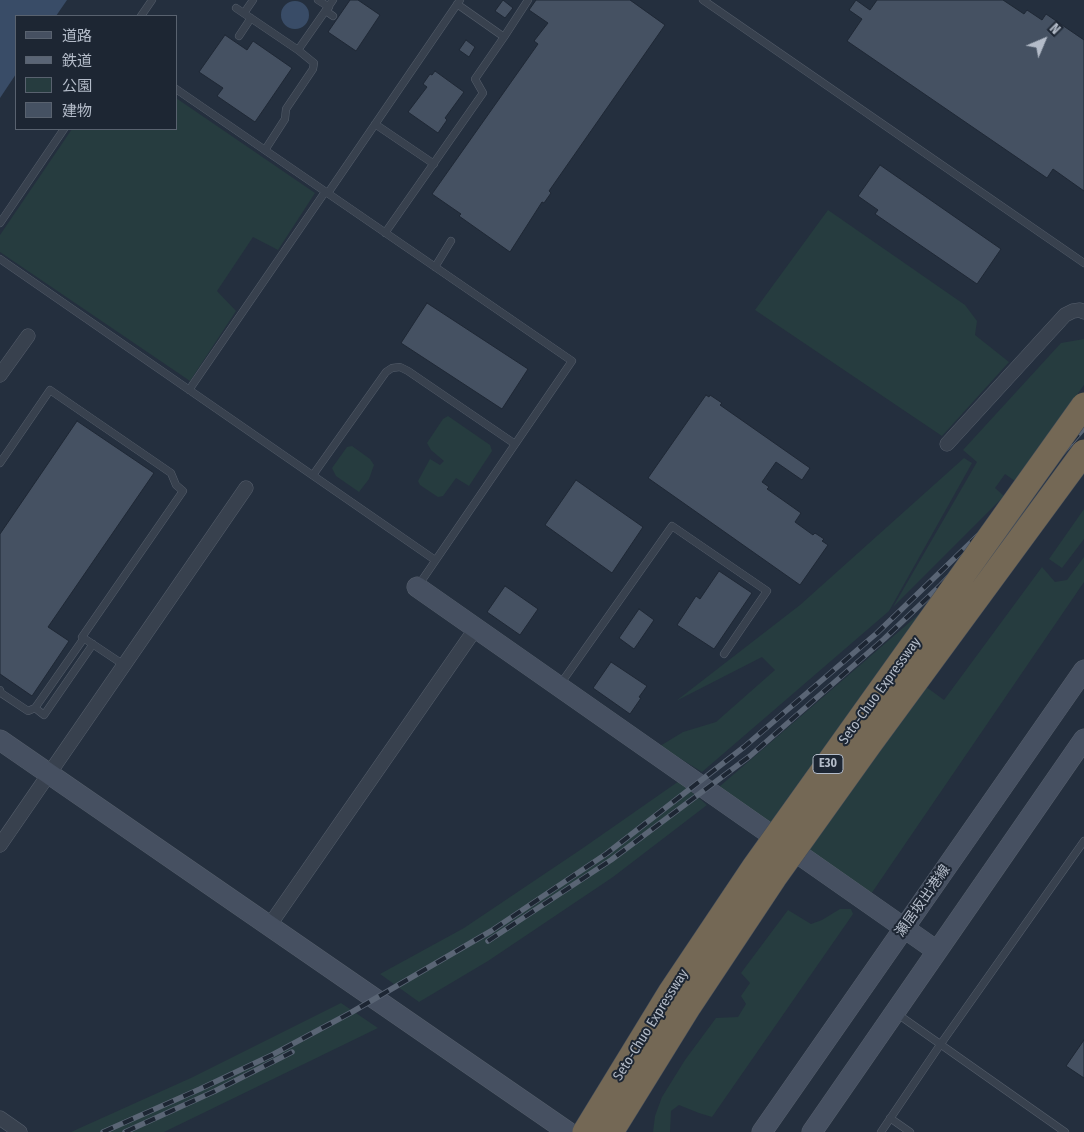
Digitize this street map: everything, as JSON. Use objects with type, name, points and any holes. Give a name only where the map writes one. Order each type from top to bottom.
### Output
[{"type":"highway","name":"Seto-Chuo Expressway","points":[[585,1132],[670,993],[755,866],[1084,405]]},
{"type":"highway","name":"Seto-Chuo Expressway","points":[[611,1132],[689,1006],[774,878],[1084,452]]},
{"type":"street","points":[[947,444],[1066,314],[1080,310],[1084,312]]},
{"type":"street","points":[[0,376],[28,336]]},
{"type":"street","points":[[0,845],[246,488]]},
{"type":"street","points":[[417,587],[937,951]]},
{"type":"street","points":[[269,926],[476,628]]},
{"type":"street","name":"瀬居坂出港線","points":[[762,1132],[1084,670]]},
{"type":"street","points":[[812,1132],[1084,739]]},
{"type":"street","points":[[0,740],[568,1132]]},
{"type":"street","points":[[0,1118],[20,1132]]},
{"type":"lane","points":[[142,15],[152,0]]},
{"type":"lane","points":[[244,14],[253,0]]},
{"type":"lane","points":[[318,0],[333,16]]},
{"type":"lane","points":[[298,50],[333,0]]},
{"type":"lane","points":[[385,233],[483,94],[475,79],[528,0]]},
{"type":"lane","points":[[703,0],[1084,263]]},
{"type":"lane","points":[[189,390],[459,2],[504,37]]},
{"type":"lane","points":[[236,8],[314,63],[313,69],[286,109],[285,119],[265,150]]},
{"type":"lane","points":[[238,36],[251,18]]},
{"type":"lane","points":[[178,90],[572,361],[417,587]]},
{"type":"lane","points":[[375,124],[434,164]]},
{"type":"lane","points":[[0,223],[63,130]]},
{"type":"lane","points":[[435,267],[452,241]]},
{"type":"lane","points":[[0,259],[435,560]]},
{"type":"lane","points":[[312,476],[386,372],[392,368],[400,367],[408,371],[515,444]]},
{"type":"lane","points":[[0,464],[50,390],[171,473],[176,485],[183,491],[35,708],[28,711],[0,690]]},
{"type":"lane","points":[[559,686],[672,526],[767,591],[724,654]]},
{"type":"lane","points":[[84,638],[124,665]]},
{"type":"lane","points":[[35,708],[44,715],[93,644]]},
{"type":"lane","points":[[881,1132],[1084,841]]},
{"type":"lane","points":[[895,1012],[1065,1132]]},
{"type":"lane","points":[[890,1118],[910,1132]]},
{"type":"green space","points":[[178,99],[315,193],[278,250],[253,237],[217,291],[236,311],[190,381],[0,252],[0,235],[71,130],[178,130]]},
{"type":"green space","points":[[828,210],[965,305],[977,321],[975,335],[1009,362],[942,436],[755,310]]},
{"type":"green space","points":[[1084,339],[1084,385],[1015,481],[1005,474],[995,488],[1004,496],[893,607],[977,462],[963,450],[1061,343]]},
{"type":"green space","points":[[448,416],[490,445],[492,451],[469,486],[456,478],[443,496],[438,497],[420,485],[418,481],[430,459],[440,465],[444,461],[431,450],[427,443],[443,419]]},
{"type":"green space","points":[[352,446],[370,459],[374,465],[369,479],[359,492],[336,476],[332,468],[347,447]]},
{"type":"green space","points":[[964,458],[972,463],[889,611],[702,772],[660,746],[683,732],[716,722],[775,670],[762,657],[676,701],[800,605]]},
{"type":"green space","points":[[1084,509],[1084,539],[1062,568],[1049,559]]},
{"type":"green space","points":[[1084,557],[1084,582],[871,894],[719,787],[940,596],[892,662],[944,700],[1042,567],[1055,582],[1067,580]]},
{"type":"green space","points":[[679,781],[707,805],[613,877],[488,961],[419,1002],[380,974],[464,928]]},
{"type":"green space","points":[[840,909],[851,909],[853,914],[712,1117],[679,1105],[671,1111],[670,1132],[653,1132],[655,1116],[662,1097],[685,1060],[716,1018],[738,1017],[746,1004],[741,996],[750,983],[741,973],[788,910],[811,924],[822,920]]},
{"type":"green space","points":[[341,1003],[378,1028],[164,1132],[71,1132],[193,1077]]},
{"type":"water","points":[[0,0],[67,0],[57,15],[15,15],[15,76],[0,98]]},
{"type":"water","points":[[295,1],[305,5],[309,15],[305,25],[295,29],[285,25],[281,15],[285,5]]},
{"type":"building","points":[[350,0],[358,0],[380,15],[356,51],[328,32]]},
{"type":"building","points":[[503,0],[513,8],[505,18],[495,11]]},
{"type":"building","points":[[536,0],[630,0],[665,25],[549,191],[551,193],[544,203],[542,202],[510,252],[459,216],[461,214],[432,194],[538,44],[534,41],[548,23],[529,10]]},
{"type":"building","points":[[856,0],[870,10],[877,0],[1003,0],[1024,14],[1027,10],[1042,20],[1046,14],[1084,40],[1084,191],[1053,169],[1047,178],[847,41],[862,19],[849,10]]},
{"type":"building","points":[[225,35],[247,50],[253,41],[292,68],[255,122],[217,96],[223,88],[199,72]]},
{"type":"building","points":[[466,40],[475,47],[469,57],[459,50]]},
{"type":"building","points":[[435,71],[464,92],[445,118],[447,120],[438,133],[408,112],[427,87],[423,84],[430,74],[432,75]]},
{"type":"building","points":[[880,165],[1001,249],[977,284],[875,214],[878,210],[858,196]]},
{"type":"building","points":[[427,303],[528,369],[502,409],[401,343]]},
{"type":"building","points":[[706,395],[709,397],[710,395],[722,403],[720,405],[810,468],[802,480],[776,462],[762,482],[769,487],[767,489],[801,513],[795,522],[813,535],[815,533],[824,539],[822,541],[828,545],[800,585],[648,478]]},
{"type":"building","points":[[77,421],[154,473],[48,627],[69,641],[32,696],[0,674],[0,534]]},
{"type":"building","points":[[576,480],[643,527],[612,573],[545,525]]},
{"type":"building","points":[[719,571],[752,593],[714,649],[677,625],[696,596],[700,599]]},
{"type":"building","points":[[505,586],[538,609],[520,635],[487,612]]},
{"type":"building","points":[[639,609],[654,620],[634,649],[619,638]]},
{"type":"building","points":[[611,662],[647,686],[630,714],[593,688]]},
{"type":"building","points":[[1084,1040],[1084,1078],[1066,1066]]},
{"type":"railway","points":[[103,1132],[272,1055],[352,1012],[491,931],[606,854],[744,747],[877,633],[990,524],[1084,415]]},
{"type":"railway","points":[[488,941],[611,860],[750,756],[884,639],[941,585],[997,527],[1084,428]]},
{"type":"railway","points":[[125,1132],[215,1091],[292,1052]]}]
